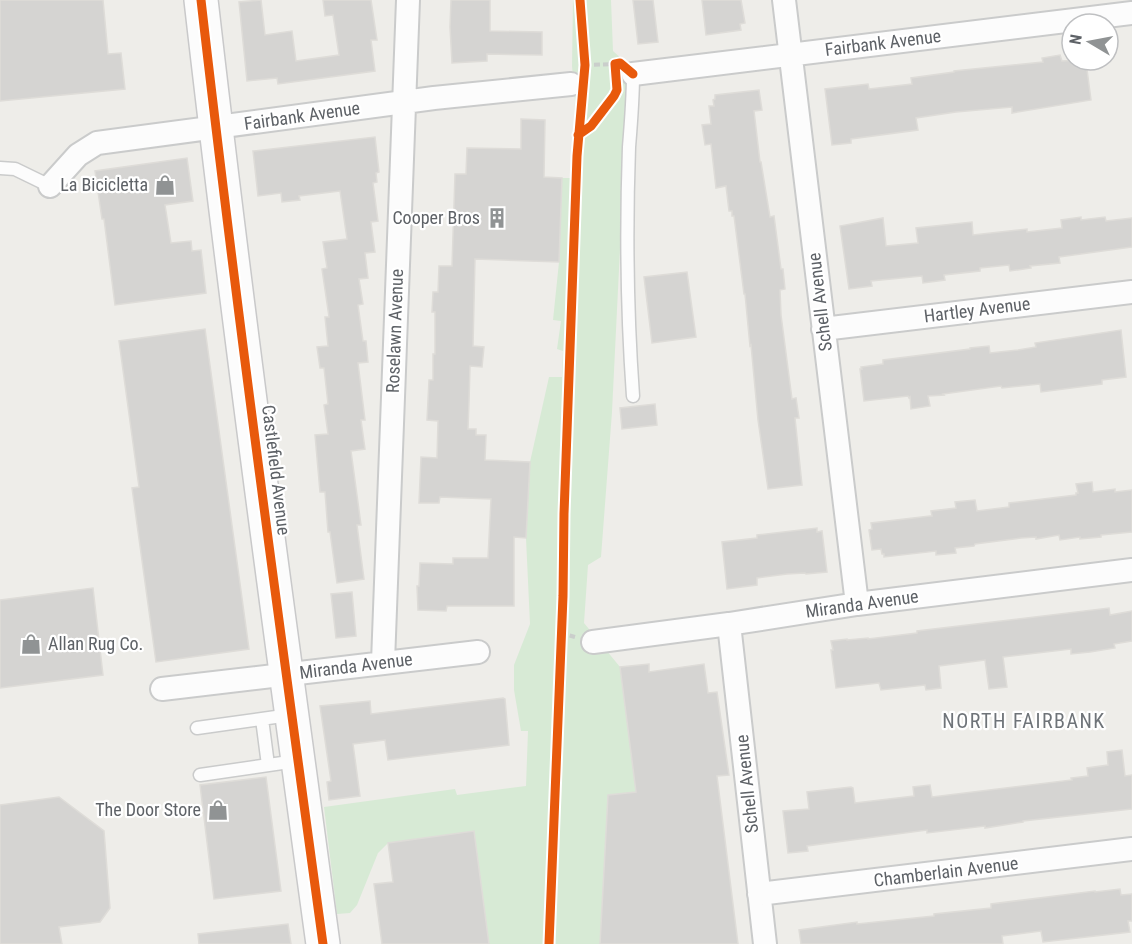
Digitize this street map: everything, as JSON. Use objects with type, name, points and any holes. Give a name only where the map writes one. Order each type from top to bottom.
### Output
[{"type":"street","name":"Castlefield Avenue","points":[[201,0],[215,127],[286,674],[276,717],[283,763],[323,944]]},
{"type":"street","name":"Roselawn Avenue","points":[[383,663],[408,0]]},
{"type":"street","name":"Schell Avenue","points":[[784,0],[856,604]]},
{"type":"street","name":"Fairbank Avenue","points":[[621,70],[791,55],[1125,9]]},
{"type":"street","name":"Fairbank Avenue","points":[[50,186],[78,155],[97,143],[404,102],[571,84]]},
{"type":"street","name":"Hartley Avenue","points":[[823,329],[1132,292]]},
{"type":"street","name":"Miranda Avenue","points":[[593,642],[856,604],[1132,570]]},
{"type":"street","name":"Schell Avenue","points":[[729,624],[765,944]]},
{"type":"street","name":"Miranda Avenue","points":[[162,689],[478,652]]},
{"type":"street","name":"Chamberlain Avenue","points":[[759,894],[1132,849]]},
{"type":"lane","points":[[621,70],[633,106],[627,256],[633,396]]},
{"type":"lane","points":[[0,168],[15,169],[50,186]]},
{"type":"lane","points":[[198,728],[276,717]]},
{"type":"lane","points":[[200,774],[283,763]]},
{"type":"path","points":[[571,84],[583,80],[584,55]]},
{"type":"path","points":[[585,65],[621,70]]},
{"type":"path","points":[[561,643],[562,624]]},
{"type":"green space","points":[[573,0],[611,0],[613,51],[624,61],[627,106],[612,412],[601,557],[588,565],[584,623],[620,667],[636,792],[608,796],[600,944],[489,944],[474,831],[388,843],[378,853],[357,905],[350,913],[337,914],[324,807],[455,789],[457,795],[526,786],[528,731],[521,731],[514,690],[514,665],[530,624],[526,538],[530,462],[549,377],[562,377],[563,351],[557,349],[561,321],[553,320],[559,262],[562,178],[572,178],[575,101],[572,66]]},
{"type":"building","points":[[0,0],[103,0],[108,54],[121,53],[125,89],[0,101]]},
{"type":"building","points":[[261,0],[265,35],[292,31],[296,61],[339,55],[333,15],[325,16],[323,0],[371,0],[377,40],[371,40],[375,71],[278,84],[277,78],[247,81],[239,2]]},
{"type":"building","points":[[451,0],[490,0],[490,31],[542,32],[542,55],[487,54],[487,61],[452,63]]},
{"type":"building","points":[[633,0],[653,0],[658,42],[638,44]]},
{"type":"building","points":[[702,0],[741,0],[745,23],[740,24],[741,30],[706,35]]},
{"type":"building","points":[[1060,55],[1060,72],[1087,72],[1091,100],[1012,113],[1012,107],[916,118],[918,130],[851,139],[851,143],[832,145],[825,89],[868,84],[869,89],[912,84],[911,78],[1043,62],[1042,58]]},
{"type":"building","points":[[759,90],[762,110],[754,111],[770,217],[774,216],[781,269],[783,269],[785,289],[780,290],[781,315],[792,399],[796,398],[799,418],[795,418],[802,485],[768,489],[734,216],[732,216],[732,211],[729,211],[726,186],[716,188],[711,144],[705,145],[702,125],[711,124],[709,106],[714,106],[715,95]]},
{"type":"building","points":[[521,119],[545,120],[544,177],[562,178],[559,262],[475,259],[473,346],[484,347],[482,367],[470,366],[468,429],[476,429],[476,435],[486,435],[485,460],[530,462],[526,538],[514,537],[514,606],[447,606],[446,611],[418,610],[417,586],[419,586],[420,563],[453,564],[453,558],[488,558],[491,499],[440,497],[439,503],[419,503],[421,457],[437,458],[438,421],[427,420],[429,380],[433,380],[433,354],[435,354],[433,292],[438,292],[439,266],[452,266],[455,174],[466,174],[467,148],[521,149]]},
{"type":"building","points":[[375,137],[379,172],[376,173],[377,182],[373,183],[378,221],[371,222],[375,252],[365,253],[368,278],[359,279],[363,304],[358,305],[368,362],[358,363],[365,420],[361,420],[365,449],[351,451],[361,525],[357,525],[364,579],[337,583],[330,532],[328,532],[325,492],[320,492],[315,435],[328,434],[324,405],[328,404],[324,368],[320,368],[317,347],[328,346],[325,317],[329,317],[322,269],[327,268],[323,242],[347,239],[340,191],[299,196],[300,200],[282,202],[281,193],[258,196],[253,151]]},
{"type":"building","points":[[187,158],[193,201],[165,205],[171,243],[191,241],[192,251],[201,250],[206,293],[115,305],[104,219],[102,219],[95,171]]},
{"type":"building","points":[[1081,217],[1081,220],[1105,217],[1106,221],[1132,218],[1132,247],[1059,257],[1060,263],[1030,266],[1031,268],[1010,271],[1009,265],[980,268],[980,271],[944,275],[945,280],[923,283],[922,276],[871,281],[872,286],[849,289],[840,226],[883,218],[886,246],[918,243],[916,228],[972,222],[973,235],[1027,229],[1027,232],[1062,228],[1061,220]]},
{"type":"building","points":[[687,272],[696,337],[652,343],[644,277]]},
{"type":"building","points":[[205,329],[249,649],[156,662],[132,488],[139,487],[119,341]]},
{"type":"building","points":[[1121,330],[1126,377],[1102,380],[1102,384],[1041,392],[1040,384],[1002,388],[1001,386],[928,396],[930,406],[911,409],[908,396],[864,401],[860,369],[883,364],[883,360],[989,346],[990,353],[1018,350],[1036,347],[1035,343]]},
{"type":"building","points":[[655,404],[657,425],[622,429],[620,408]]},
{"type":"building","points":[[1092,482],[1093,492],[1115,489],[1115,492],[1132,490],[1132,532],[1080,539],[1080,537],[1060,540],[1059,535],[1036,539],[1036,537],[1021,538],[955,548],[956,553],[936,555],[936,551],[884,557],[881,549],[872,550],[869,530],[872,529],[871,523],[932,516],[931,511],[956,508],[955,502],[975,500],[977,511],[1009,507],[1009,503],[1076,495],[1078,493],[1076,484]]},
{"type":"building","points":[[817,528],[817,532],[822,531],[827,572],[757,578],[757,585],[727,589],[722,542],[757,538],[757,535]]},
{"type":"building","points":[[93,588],[103,675],[0,688],[0,600]]},
{"type":"building","points":[[352,592],[356,636],[336,638],[331,594]]},
{"type":"building","points":[[1109,608],[1110,615],[1132,611],[1132,641],[1114,644],[1115,648],[1090,652],[1071,654],[1071,649],[1003,657],[1007,687],[989,689],[985,660],[939,666],[941,688],[926,690],[925,685],[881,690],[879,683],[836,688],[831,641],[868,639]]},
{"type":"building","points":[[649,664],[649,672],[704,664],[708,693],[717,692],[729,775],[717,776],[738,944],[600,944],[608,795],[636,792],[620,667]]},
{"type":"building","points":[[505,699],[509,745],[388,760],[385,740],[353,744],[360,796],[329,800],[327,782],[331,781],[320,706],[370,701],[371,714]]},
{"type":"building","points":[[1122,750],[1125,776],[1132,775],[1132,809],[1023,821],[985,828],[985,826],[927,833],[927,830],[807,846],[808,851],[788,853],[783,811],[809,809],[807,792],[851,787],[855,803],[914,796],[913,787],[930,785],[932,797],[1072,780],[1071,778],[1088,776],[1087,768],[1108,765],[1107,752]]},
{"type":"building","points":[[266,777],[281,891],[214,899],[200,785]]},
{"type":"building","points":[[59,797],[104,831],[110,908],[100,922],[59,927],[62,944],[0,944],[0,805]]},
{"type":"building","points":[[474,831],[489,944],[382,944],[374,884],[393,882],[388,843]]},
{"type":"building","points":[[1120,889],[1121,895],[1132,894],[1132,921],[1128,921],[1130,932],[1043,942],[1041,931],[1002,936],[1003,944],[801,944],[799,930],[857,922],[857,924],[934,916],[934,914],[991,908],[991,904]]},
{"type":"building","points":[[288,924],[291,944],[199,944],[198,934]]},
{"type":"cycle path","points":[[201,0],[244,354],[323,944]]},
{"type":"cycle path","points":[[549,944],[577,156],[585,65],[580,0]]},
{"type":"cycle path","points":[[578,135],[591,126],[614,96],[617,90],[615,64],[620,63],[633,74]]},
{"type":"place","name":"La Bicicletta","points":[[165,185]]},
{"type":"place","name":"Cooper Bros","points":[[497,218]]},
{"type":"place","name":"Allan Rug Co.","points":[[31,644]]},
{"type":"place","name":"The Door Store","points":[[218,810]]},
{"type":"district","name":"NORTH FAIRBANK","points":[[1024,721]]}]
